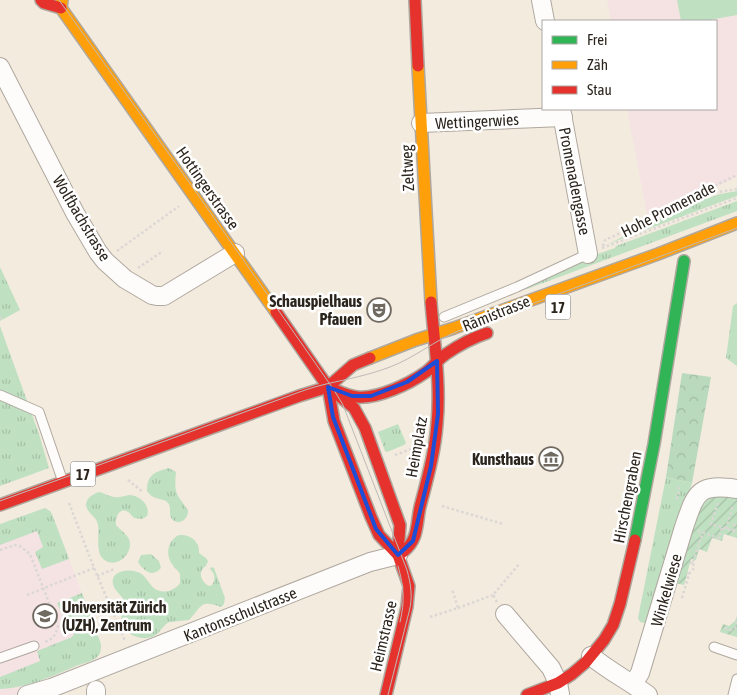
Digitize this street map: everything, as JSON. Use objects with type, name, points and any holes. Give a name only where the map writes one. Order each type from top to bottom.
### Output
[{"type":"street","name":"Hottingerstrasse","points":[[40,0],[56,7],[59,2],[328,387]]},
{"type":"street","name":"Zeltweg","points":[[414,0],[430,292],[435,335]]},
{"type":"street","points":[[541,0],[545,20]]},
{"type":"street","name":"Wolfbachstrasse","points":[[0,67],[98,252],[125,279],[152,295],[164,296],[235,253]]},
{"type":"street","name":"Wettingerwies","points":[[421,124],[562,113]]},
{"type":"street","name":"Promenadengasse","points":[[562,113],[596,251]]},
{"type":"street","name":"Rämistrasse","points":[[0,505],[328,387],[353,365],[416,340],[435,335],[737,223]]},
{"type":"street","points":[[670,266],[688,260],[684,244]]},
{"type":"street","name":"Hirschengraben","points":[[527,695],[559,689],[586,662],[604,640],[613,625],[630,564],[688,260]]},
{"type":"street","name":"Rämistrasse","points":[[328,387],[352,396],[361,397],[387,392],[421,375],[444,355],[460,345],[499,328]]},
{"type":"street","name":"Heimplatz","points":[[398,555],[408,549],[413,541],[432,457],[438,414],[435,335]]},
{"type":"street","points":[[328,387],[334,421],[371,517],[379,535],[398,555]]},
{"type":"street","name":"Heimplatz","points":[[328,387],[354,408],[365,428],[400,525],[398,555]]},
{"type":"street","name":"Winkelwiese","points":[[633,684],[640,673],[684,527],[697,494],[706,489],[720,486],[733,501]]},
{"type":"street","name":"Kantonsschulstrasse","points":[[27,695],[51,688],[370,562],[398,555]]},
{"type":"street","name":"Heimstrasse","points":[[386,695],[409,595],[409,586],[398,555]]},
{"type":"street","points":[[504,614],[552,668],[559,689]]},
{"type":"street","points":[[591,656],[605,668],[648,695]]},
{"type":"lane","points":[[433,322],[596,251]]},
{"type":"lane","points":[[328,387],[342,412]]},
{"type":"lane","points":[[0,395],[40,412],[62,482]]},
{"type":"lane","points":[[388,530],[398,555]]},
{"type":"lane","points":[[0,658],[34,646]]},
{"type":"lane","points":[[714,647],[737,655]]},
{"type":"lane","points":[[733,695],[737,679]]},
{"type":"path","name":"Hohe Promenade","points":[[596,251],[605,240],[704,194],[712,187],[737,175]]},
{"type":"path","points":[[704,194],[737,189]]},
{"type":"path","points":[[596,251],[737,198]]},
{"type":"path","points":[[118,251],[182,204]]},
{"type":"path","points":[[135,270],[163,251]]},
{"type":"path","points":[[0,317],[2,321]]},
{"type":"path","points":[[392,456],[414,448],[416,438]]},
{"type":"path","points":[[124,477],[143,492]]},
{"type":"path","points":[[66,497],[124,640]]},
{"type":"path","points":[[719,500],[711,524],[737,532]]},
{"type":"path","points":[[684,527],[719,538],[733,501]]},
{"type":"path","points":[[442,506],[503,524]]},
{"type":"path","points":[[733,531],[736,522]]},
{"type":"path","points":[[682,598],[688,573],[703,532]]},
{"type":"path","points":[[0,550],[15,545],[30,554],[58,626],[57,632],[50,640],[34,646]]},
{"type":"path","points":[[689,574],[694,568],[693,562]]},
{"type":"path","points":[[430,616],[493,595],[520,563]]},
{"type":"path","points":[[690,567],[694,568]]},
{"type":"path","points":[[26,595],[94,568]]},
{"type":"path","points":[[97,576],[114,569]]},
{"type":"path","points":[[452,589],[458,608]]},
{"type":"path","points":[[493,595],[504,614]]},
{"type":"path","points":[[725,628],[731,630],[734,628],[737,620]]},
{"type":"highlighted area","points":[[437,361],[438,414],[431,466],[413,541],[398,555],[376,529],[333,417],[328,387],[352,396],[371,396],[407,382]]},
{"type":"shaded area","points":[[607,0],[737,0],[737,177],[648,220],[627,110],[717,110],[717,20],[611,20]]},
{"type":"shaded area","name":"Universität Zürich (UZH), Zentrum","points":[[45,508],[52,514],[101,644],[101,651],[95,658],[41,681],[44,695],[0,695],[0,524]]},
{"type":"green space","points":[[677,0],[737,0],[737,15],[710,20],[681,20]]},
{"type":"green space","points":[[737,191],[737,196],[608,244],[702,200]]},
{"type":"green space","points":[[737,201],[737,211],[527,289],[522,288],[616,246]]},
{"type":"green space","points":[[0,267],[20,310],[0,321]]},
{"type":"green space","points":[[737,303],[737,366],[726,358],[733,306]]},
{"type":"green space","points":[[0,326],[39,434],[49,468],[0,486]]},
{"type":"green space","points":[[682,373],[711,377],[692,483],[666,477]]},
{"type":"green space","points":[[398,424],[406,443],[387,452],[378,432]]},
{"type":"green space","points":[[169,468],[176,472],[175,485],[177,493],[188,510],[187,516],[181,522],[176,522],[171,518],[170,506],[165,500],[153,497],[147,491],[148,481],[152,475]]},
{"type":"green space","points":[[666,477],[692,483],[659,590],[647,621],[644,623],[640,622],[638,618]]},
{"type":"green space","points":[[99,492],[116,497],[133,495],[141,499],[147,508],[147,516],[142,519],[134,518],[129,512],[125,511],[118,514],[116,525],[128,537],[130,544],[127,554],[120,561],[111,563],[102,558],[100,554],[97,522],[88,511],[86,505],[92,495]]},
{"type":"green space","points":[[715,495],[737,496],[737,538],[724,534],[722,541],[712,538],[707,552],[699,549],[696,560],[691,559],[684,585],[675,583],[698,512],[704,502]]},
{"type":"green space","points":[[45,508],[52,514],[69,559],[42,569],[35,552],[43,547],[37,531],[0,545],[0,524]]},
{"type":"green space","points":[[179,535],[194,539],[198,545],[199,553],[208,561],[203,568],[201,576],[209,586],[212,585],[214,579],[210,569],[211,567],[214,568],[225,598],[224,604],[221,607],[205,604],[189,620],[169,622],[152,637],[142,638],[132,635],[123,625],[121,618],[124,600],[115,588],[113,579],[122,571],[136,571],[143,575],[157,590],[169,591],[174,589],[180,583],[180,574],[170,560],[168,552],[172,540]]},
{"type":"green space","points":[[151,554],[159,561],[161,568],[154,573],[148,572],[138,562],[141,555]]},
{"type":"green space","points":[[82,593],[101,644],[99,655],[91,661],[38,681],[20,687],[0,689],[0,677],[40,661],[37,651],[72,637],[74,634],[67,616],[62,614],[57,603]]},
{"type":"green space","points":[[737,616],[737,637],[720,632],[723,624],[729,626],[735,621]]},
{"type":"tram line","points":[[59,0],[191,185],[343,405],[407,570],[410,586],[410,607],[388,695]]},
{"type":"tram line","points":[[0,501],[301,391],[390,367],[458,331],[737,228]]},
{"type":"tram line","points":[[398,566],[403,594],[400,622]]},
{"type":"traffic: fast","points":[[635,540],[654,444],[684,261]]},
{"type":"traffic: slow","points":[[62,0],[61,8],[276,312]]},
{"type":"traffic: slow","points":[[418,66],[431,302]]},
{"type":"traffic: slow","points":[[370,358],[658,254],[737,223]]},
{"type":"traffic: jam","points":[[41,0],[44,3],[61,8]]},
{"type":"traffic: jam","points":[[415,0],[418,66]]},
{"type":"traffic: jam","points":[[403,552],[412,542],[416,531],[436,434],[438,378],[431,302]]},
{"type":"traffic: jam","points":[[276,312],[328,387],[354,408],[365,428],[400,525],[398,555]]},
{"type":"traffic: jam","points":[[328,387],[357,397],[374,396],[384,393],[419,377],[429,370],[440,358],[471,339],[487,333]]},
{"type":"traffic: jam","points":[[0,505],[328,387],[353,365],[370,358]]},
{"type":"traffic: jam","points":[[328,387],[334,421],[371,517],[379,535],[398,555],[409,586],[407,607],[386,695]]},
{"type":"traffic: jam","points":[[527,695],[558,683],[572,674],[586,662],[604,640],[613,625],[620,604],[635,540]]},
{"type":"place","name":"Schauspielhaus Pfauen","points":[[379,310]]},
{"type":"place","name":"Kunsthaus","points":[[551,459]]},
{"type":"place","name":"Universität Zürich (UZH), Zentrum","points":[[45,616]]}]
